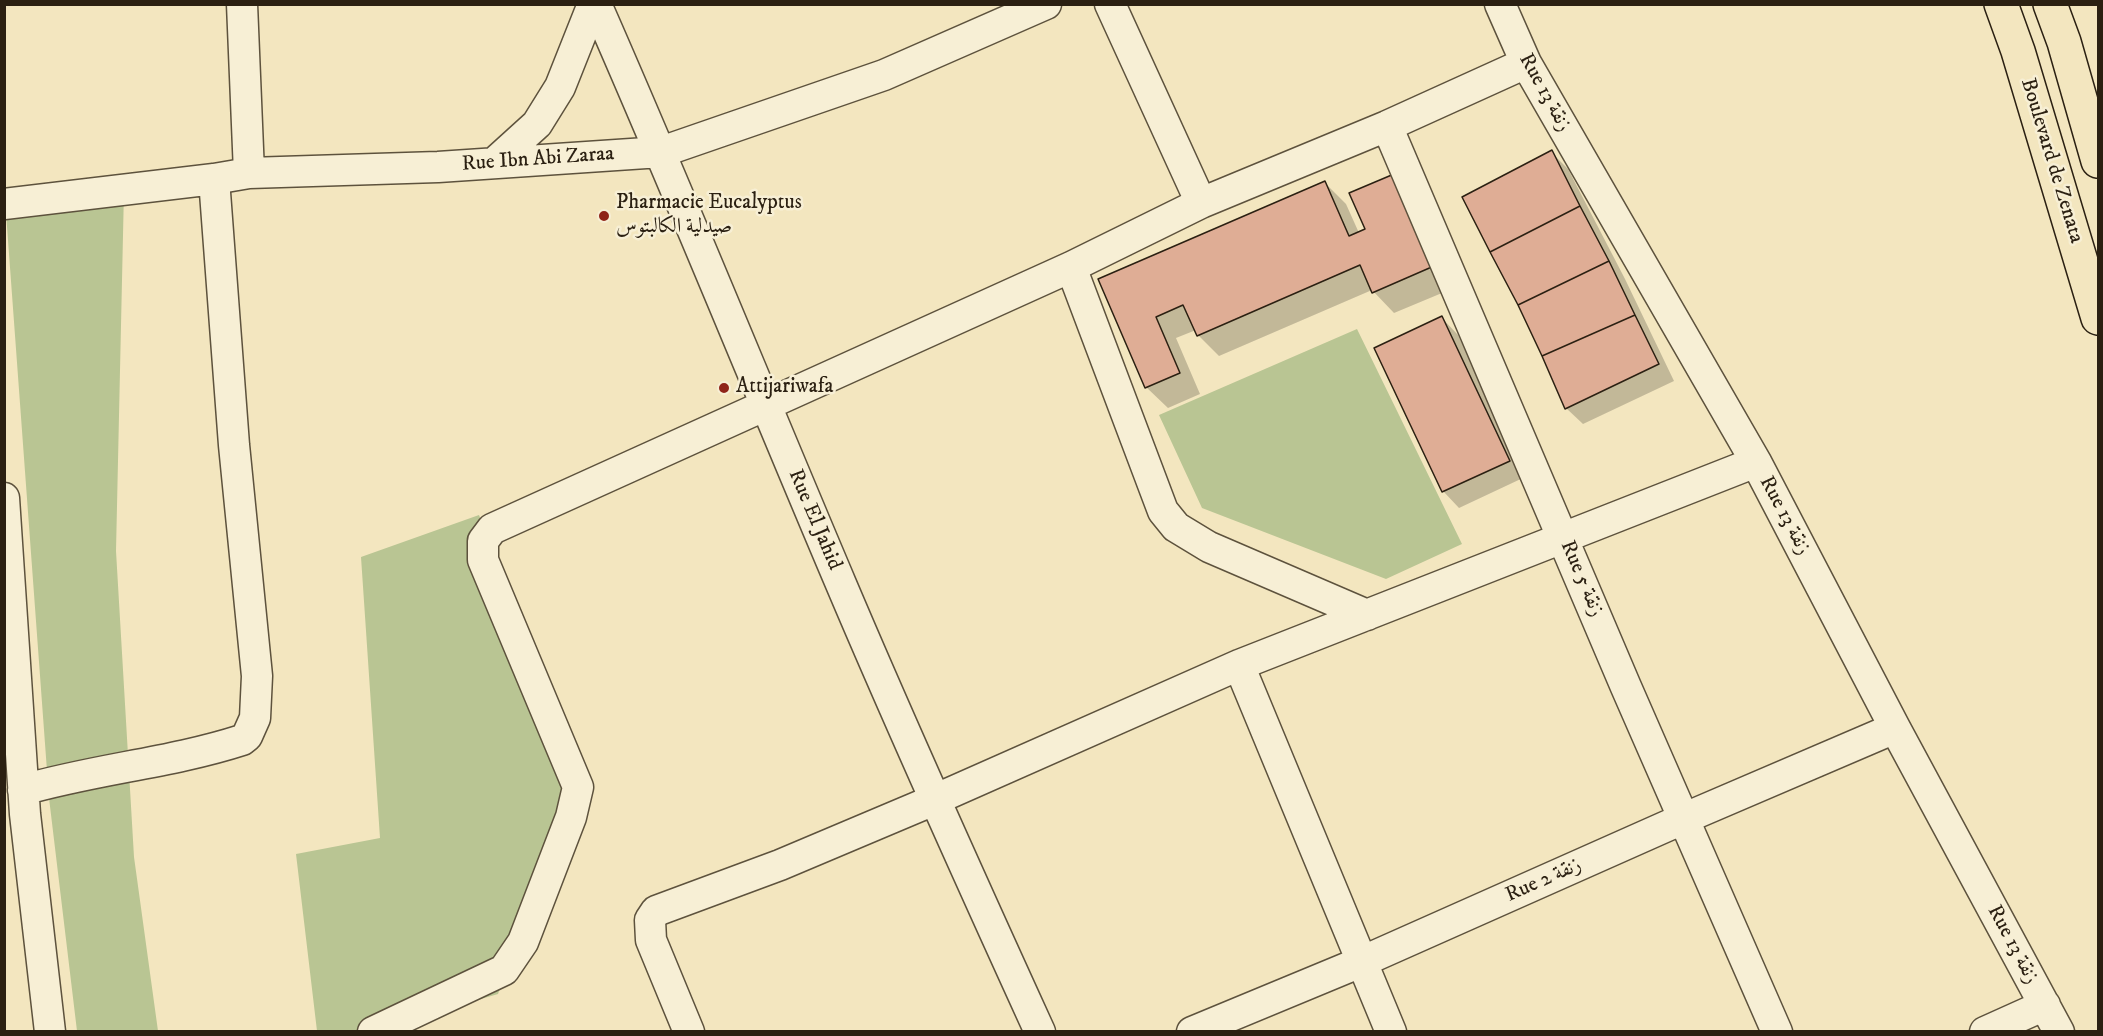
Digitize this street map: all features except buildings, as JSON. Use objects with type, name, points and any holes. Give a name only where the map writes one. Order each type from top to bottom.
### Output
[{"type":"main road","name":"Boulevard de Zenata","points":[[2001,4],[2018,51],[2098,318]]},
{"type":"main road","points":[[2050,4],[2064,42],[2098,161]]},
{"type":"street","points":[[242,4],[249,173]]},
{"type":"street","points":[[494,163],[537,124],[560,87],[595,4]]},
{"type":"street","name":"Rue El Jahid","points":[[595,4],[661,152],[840,583],[934,800],[1040,1032]]},
{"type":"street","name":"Rue Ibn Abi Zaraa","points":[[4,204],[249,173],[494,163],[661,152],[884,75],[1046,4]]},
{"type":"street","points":[[1110,4],[1201,203]]},
{"type":"street","name":"Rue 13 زنقة","points":[[1500,4],[1526,63],[1756,462],[1895,728],[2059,1032]]},
{"type":"street","points":[[373,1032],[504,970],[523,942],[571,817],[578,787],[483,560],[483,541],[492,529],[1071,267],[1201,203],[1387,126],[1526,63]]},
{"type":"street","name":"Rue 5 زنقة","points":[[1387,126],[1626,687],[1777,1032]]},
{"type":"street","points":[[17,816],[53,781],[232,744],[247,736],[255,718],[257,676],[234,445],[214,179]]},
{"type":"street","points":[[1071,267],[1163,511],[1176,527],[1209,547],[1367,615]]},
{"type":"street","points":[[689,1032],[651,940],[650,920],[656,911],[780,865],[934,800],[1239,665],[1756,462]]},
{"type":"street","points":[[4,498],[17,816],[50,1032]]},
{"type":"street","points":[[1239,665],[1391,1032]]},
{"type":"street","name":"Rue 2 زنقة","points":[[1192,1032],[1361,962],[1685,818],[1895,728]]},
{"type":"street","points":[[1985,1032],[2045,1005]]},
{"type":"green space","points":[[124,190],[116,551],[134,857],[158,1031],[77,1031],[49,798],[6,213]]},
{"type":"green space","points":[[1357,329],[1462,544],[1386,579],[1202,508],[1159,415]]},
{"type":"green space","points":[[479,515],[578,766],[498,994],[371,1031],[317,1031],[296,854],[380,838],[361,557]]},
{"type":"place","name":"Pharmacie Eucalyptus صيدلية الكالبتوس","points":[[604,216]]},
{"type":"place","name":"Attijariwafa","points":[[724,388]]}]
